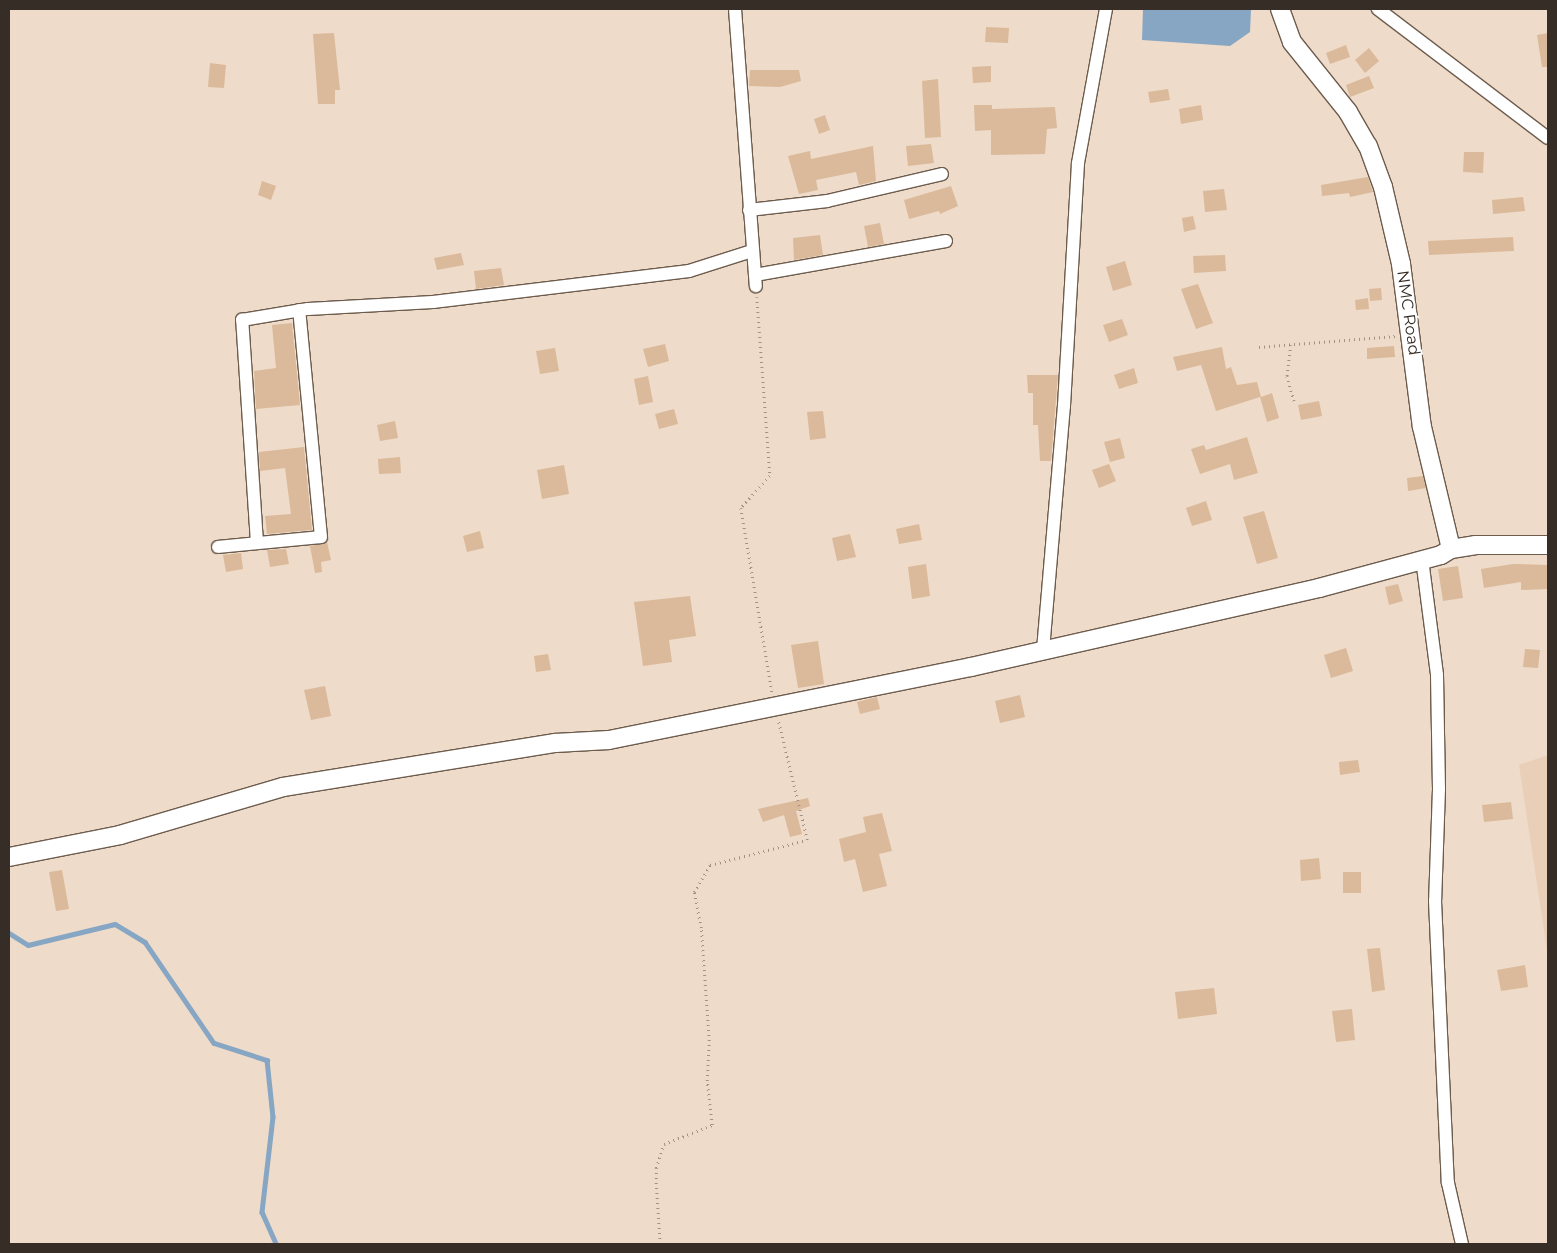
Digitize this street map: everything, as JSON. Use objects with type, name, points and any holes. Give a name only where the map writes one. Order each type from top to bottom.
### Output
[{"type":"street","points":[[734,9],[755,281],[946,241]]},
{"type":"street","points":[[1043,650],[1064,406],[1078,163],[1106,9]]},
{"type":"street","name":"NMC Road","points":[[1280,9],[1292,42],[1348,112],[1368,146],[1383,187],[1401,264],[1412,335],[1422,427],[1451,549]]},
{"type":"street","points":[[1378,9],[1548,138]]},
{"type":"street","points":[[749,210],[827,201],[942,174]]},
{"type":"street","points":[[256,543],[242,320],[299,310],[433,302],[689,271],[752,251]]},
{"type":"street","points":[[218,547],[321,537],[299,310]]},
{"type":"street","points":[[9,856],[120,835],[283,787],[556,743],[609,740],[1211,615],[1422,559],[1451,549],[1475,545],[1548,545]]},
{"type":"street","points":[[1422,559],[1437,675],[1439,779],[1435,901],[1448,1182],[1462,1244]]},
{"type":"path","points":[[660,1244],[656,1176],[664,1144],[712,1125],[707,1081],[709,1041],[701,928],[694,892],[710,865],[807,840],[775,706],[741,508],[770,476],[755,281]]},
{"type":"path","points":[[1259,347],[1412,335]]},
{"type":"path","points":[[1290,345],[1287,376],[1294,401]]},
{"type":"shaded area","points":[[1548,755],[1548,957],[1519,765]]},
{"type":"water","points":[[1143,9],[1251,9],[1250,32],[1230,46],[1142,40]]},
{"type":"building","points":[[986,27],[1009,28],[1008,43],[985,42]]},
{"type":"building","points":[[334,33],[340,90],[335,90],[335,104],[318,104],[313,34]]},
{"type":"building","points":[[1548,33],[1548,67],[1542,67],[1537,35]]},
{"type":"building","points":[[1346,45],[1350,57],[1330,64],[1326,53]]},
{"type":"building","points":[[1369,48],[1379,61],[1365,73],[1355,60]]},
{"type":"building","points":[[210,63],[226,65],[224,88],[208,87]]},
{"type":"building","points":[[991,66],[991,82],[973,83],[972,67]]},
{"type":"building","points":[[750,70],[799,70],[801,81],[780,87],[749,86]]},
{"type":"building","points":[[1369,76],[1374,88],[1350,97],[1346,85]]},
{"type":"building","points":[[938,79],[941,137],[925,138],[922,81]]},
{"type":"building","points":[[1168,89],[1170,100],[1150,103],[1148,92]]},
{"type":"building","points":[[974,105],[992,105],[992,109],[1055,107],[1057,128],[1047,129],[1045,154],[991,155],[991,130],[975,131]]},
{"type":"building","points":[[1201,105],[1203,120],[1181,124],[1179,109]]},
{"type":"building","points":[[825,115],[830,130],[819,134],[814,119]]},
{"type":"building","points":[[931,144],[934,163],[908,166],[906,146]]},
{"type":"building","points":[[873,146],[876,181],[859,185],[856,172],[816,180],[818,190],[799,194],[788,156],[810,151],[811,159]]},
{"type":"building","points":[[1464,152],[1484,152],[1483,173],[1463,172]]},
{"type":"building","points":[[1368,177],[1373,192],[1350,197],[1349,193],[1322,196],[1321,185]]},
{"type":"building","points":[[262,181],[276,186],[271,200],[258,195]]},
{"type":"building","points":[[951,186],[958,206],[940,214],[939,211],[909,219],[904,200]]},
{"type":"building","points":[[1224,189],[1227,210],[1205,212],[1203,191]]},
{"type":"building","points":[[1523,197],[1525,211],[1493,214],[1492,200]]},
{"type":"building","points":[[1193,216],[1196,229],[1184,232],[1182,218]]},
{"type":"building","points":[[880,223],[884,244],[868,247],[864,226]]},
{"type":"building","points":[[820,235],[823,255],[794,260],[793,238]]},
{"type":"building","points":[[1513,237],[1514,251],[1429,255],[1428,241]]},
{"type":"building","points":[[461,253],[464,265],[437,270],[434,258]]},
{"type":"building","points":[[1225,255],[1226,271],[1194,273],[1193,256]]},
{"type":"building","points":[[1125,261],[1132,285],[1113,291],[1106,267]]},
{"type":"building","points":[[501,268],[504,285],[476,289],[474,271]]},
{"type":"building","points":[[1198,284],[1213,323],[1196,329],[1181,289]]},
{"type":"building","points":[[1381,288],[1382,300],[1370,301],[1369,289]]},
{"type":"building","points":[[1368,298],[1369,309],[1356,310],[1355,300]]},
{"type":"building","points":[[1122,319],[1128,335],[1109,342],[1103,325]]},
{"type":"building","points":[[292,323],[300,405],[256,409],[254,371],[276,368],[272,325]]},
{"type":"building","points":[[665,344],[669,361],[648,367],[643,349]]},
{"type":"building","points":[[1394,346],[1395,357],[1367,359],[1367,348]]},
{"type":"building","points":[[1222,347],[1226,369],[1231,367],[1237,385],[1257,382],[1261,397],[1272,393],[1279,418],[1267,422],[1260,397],[1216,411],[1201,365],[1177,371],[1173,357]]},
{"type":"building","points":[[555,348],[559,371],[540,374],[536,351]]},
{"type":"building","points":[[1134,368],[1138,383],[1119,389],[1114,375]]},
{"type":"building","points":[[1027,375],[1058,375],[1051,461],[1040,461],[1038,425],[1033,425],[1033,393],[1028,393]]},
{"type":"building","points":[[648,376],[653,402],[639,405],[634,379]]},
{"type":"building","points":[[1319,401],[1322,416],[1301,420],[1298,405]]},
{"type":"building","points":[[674,409],[678,424],[659,429],[655,414]]},
{"type":"building","points":[[823,411],[826,438],[810,440],[807,412]]},
{"type":"building","points":[[395,421],[398,438],[380,441],[377,425]]},
{"type":"building","points":[[1247,437],[1258,473],[1234,480],[1230,464],[1200,474],[1191,449],[1204,445],[1206,450]]},
{"type":"building","points":[[1120,438],[1125,458],[1110,462],[1104,442]]},
{"type":"building","points":[[304,447],[312,530],[267,534],[265,516],[291,514],[285,468],[260,471],[259,452]]},
{"type":"building","points":[[400,457],[401,473],[379,474],[378,459]]},
{"type":"building","points":[[1109,464],[1116,481],[1099,488],[1092,470]]},
{"type":"building","points":[[564,465],[569,494],[542,499],[537,470]]},
{"type":"building","points":[[1423,476],[1426,488],[1408,491],[1407,478]]},
{"type":"building","points":[[1206,501],[1212,520],[1192,526],[1186,508]]},
{"type":"building","points":[[1264,511],[1278,558],[1257,564],[1243,517]]},
{"type":"building","points":[[919,524],[922,540],[899,544],[896,529]]},
{"type":"building","points":[[480,531],[484,548],[467,552],[463,536]]},
{"type":"building","points":[[850,534],[856,557],[837,561],[832,538]]},
{"type":"building","points":[[327,542],[331,560],[321,562],[322,572],[315,573],[310,546]]},
{"type":"building","points":[[286,549],[289,564],[270,567],[267,550]]},
{"type":"building","points":[[241,553],[243,569],[226,572],[223,555]]},
{"type":"building","points":[[926,564],[930,596],[912,599],[908,567]]},
{"type":"building","points":[[1513,564],[1548,565],[1548,589],[1521,590],[1521,582],[1484,588],[1481,569]]},
{"type":"building","points":[[1458,566],[1463,598],[1443,601],[1438,569]]},
{"type":"building","points":[[1398,584],[1403,601],[1389,605],[1385,587]]},
{"type":"building","points":[[690,596],[696,636],[669,640],[672,662],[643,666],[634,602]]},
{"type":"building","points":[[818,641],[824,684],[798,688],[791,645]]},
{"type":"building","points":[[1346,648],[1353,671],[1331,678],[1324,655]]},
{"type":"building","points":[[1525,649],[1540,650],[1538,668],[1523,667]]},
{"type":"building","points":[[548,654],[551,670],[536,672],[534,656]]},
{"type":"building","points":[[325,686],[331,716],[311,720],[304,690]]},
{"type":"building","points":[[1020,695],[1025,717],[1000,723],[995,701]]},
{"type":"building","points":[[877,697],[880,709],[860,714],[857,702]]},
{"type":"building","points":[[1358,760],[1360,772],[1340,775],[1339,762]]},
{"type":"building","points":[[808,798],[810,806],[796,811],[802,834],[790,837],[784,815],[763,822],[758,809]]},
{"type":"building","points":[[1511,802],[1513,819],[1484,822],[1482,805]]},
{"type":"building","points":[[882,813],[892,851],[879,854],[887,886],[863,892],[855,859],[844,862],[839,839],[866,832],[863,817]]},
{"type":"building","points":[[1319,858],[1321,879],[1301,881],[1300,860]]},
{"type":"building","points":[[62,870],[69,909],[56,911],[49,872]]},
{"type":"building","points":[[1343,872],[1361,872],[1361,893],[1343,893]]},
{"type":"building","points":[[1380,948],[1385,990],[1372,992],[1367,949]]},
{"type":"building","points":[[1525,965],[1528,987],[1501,991],[1497,970]]},
{"type":"building","points":[[1214,988],[1217,1014],[1178,1019],[1175,992]]},
{"type":"building","points":[[1352,1009],[1355,1040],[1336,1042],[1332,1011]]},
{"type":"waterway","points":[[9,933],[28,945],[115,924],[145,942],[214,1043],[267,1060],[273,1117],[262,1212],[276,1244]]}]
